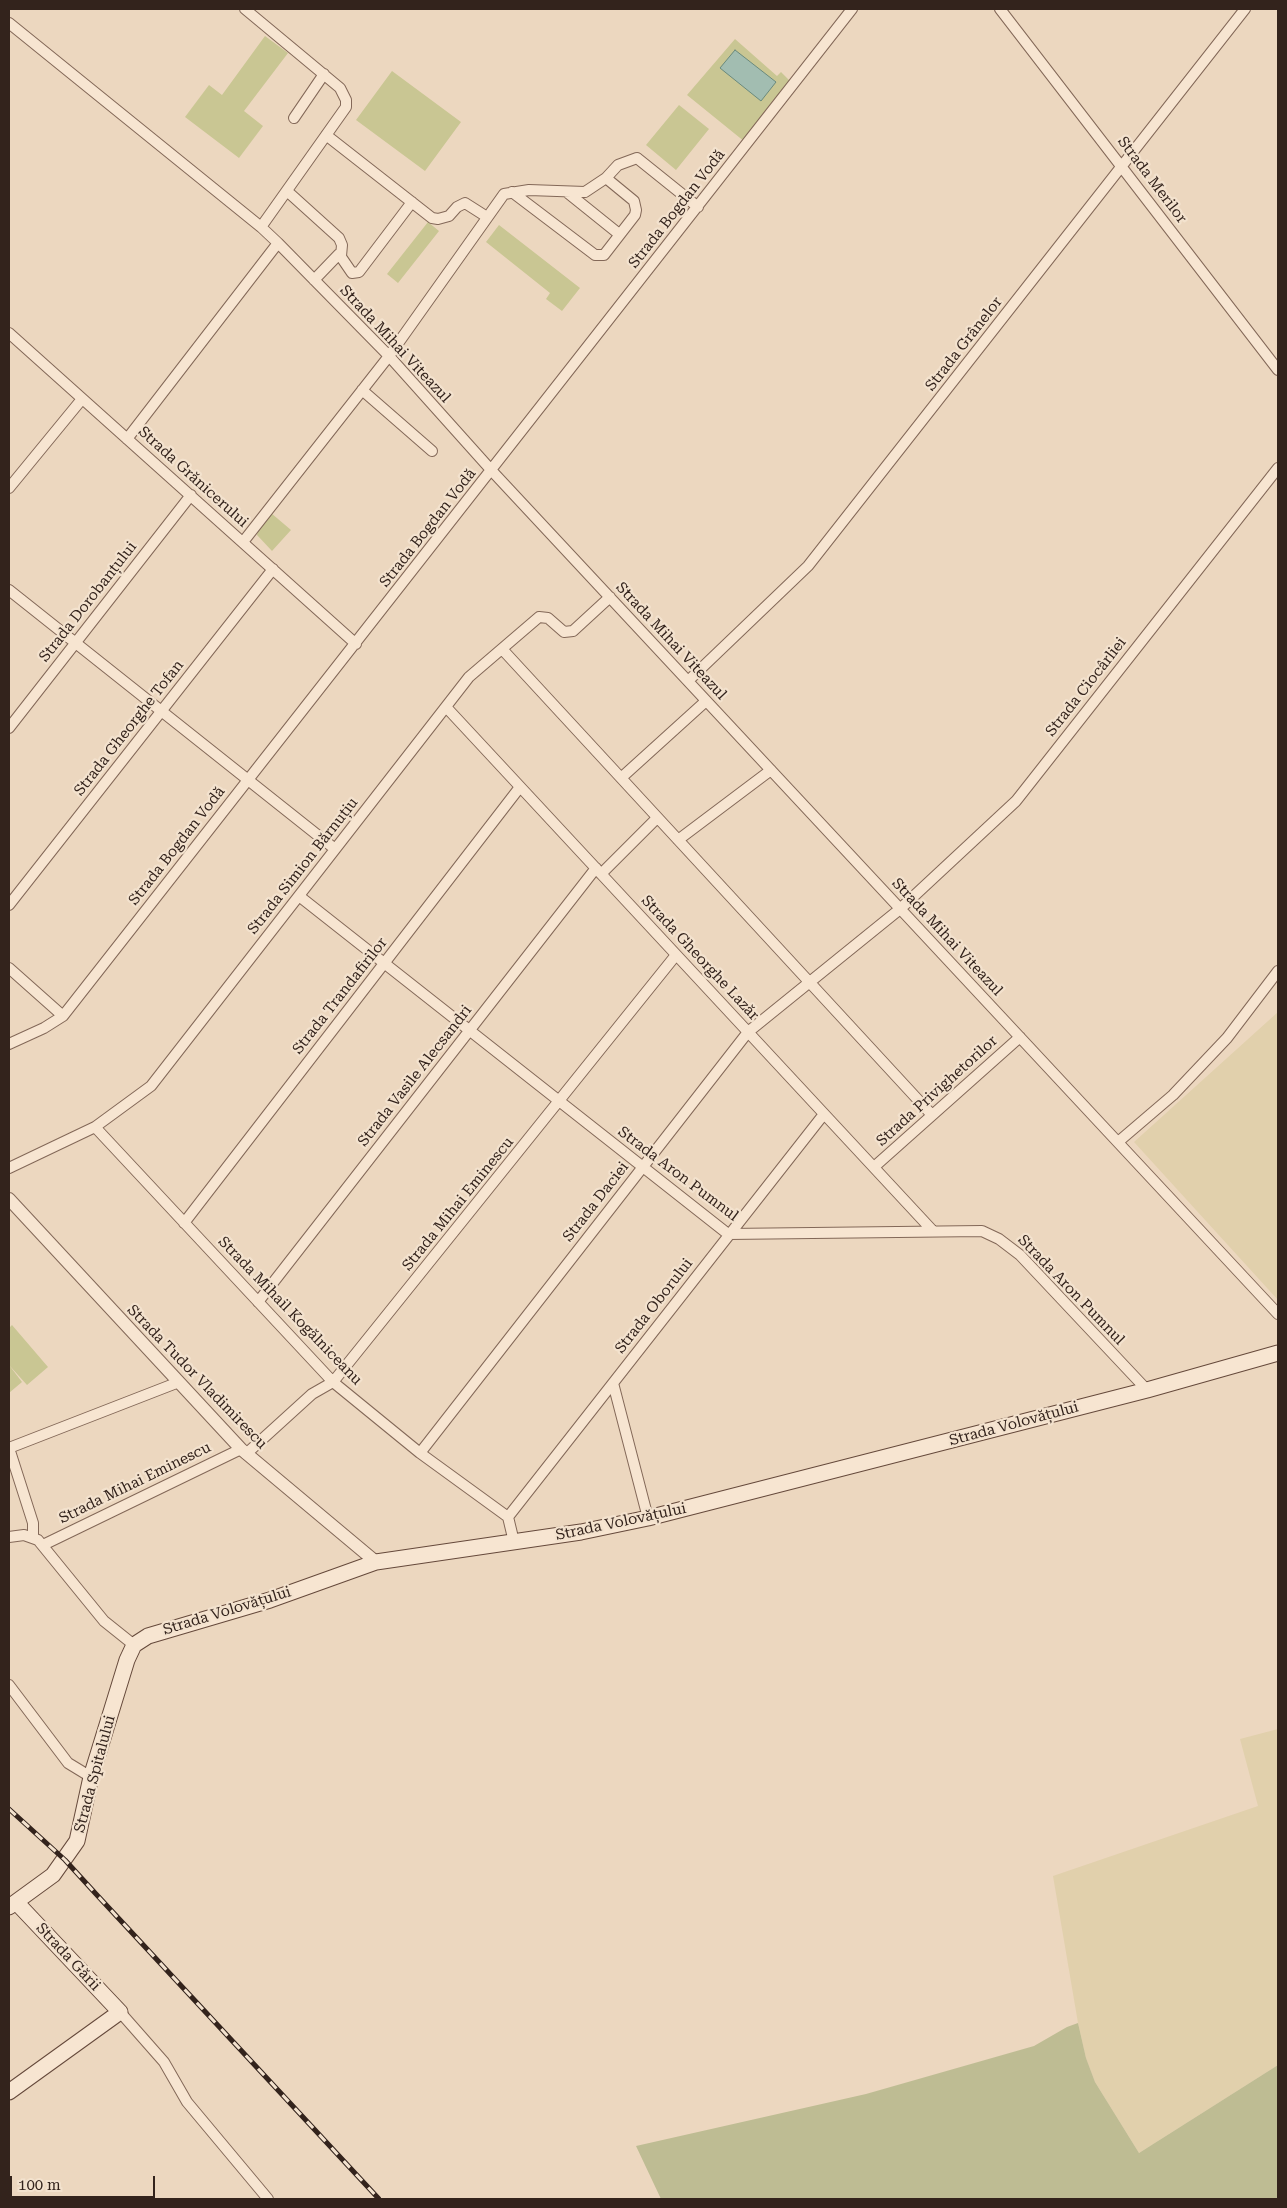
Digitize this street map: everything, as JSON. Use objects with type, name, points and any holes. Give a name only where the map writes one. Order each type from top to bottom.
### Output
[{"type":"main road","name":"Strada Volovățului","points":[[134,1645],[148,1636],[270,1600],[376,1562],[514,1542],[648,1518],[1148,1390],[1278,1353]]},
{"type":"main road","name":"Strada Spitalului","points":[[13,1904],[53,1875],[79,1836],[92,1777],[127,1660],[134,1645]]},
{"type":"main road","name":"Strada Gării","points":[[13,1904],[120,2012]]},
{"type":"main road","points":[[9,2092],[120,2012]]},
{"type":"street","points":[[245,9],[340,88],[346,100],[346,107],[261,227]]},
{"type":"street","name":"Strada Bogdan Vodă","points":[[9,1044],[44,1028],[63,1016],[492,471],[852,9]]},
{"type":"street","name":"Strada Merilor","points":[[1000,9],[1278,370]]},
{"type":"street","name":"Strada Grânelor","points":[[688,681],[808,566],[1245,9]]},
{"type":"street","name":"Strada Mihai Viteazul","points":[[9,23],[261,227],[278,243],[389,356],[492,471],[1278,1314]]},
{"type":"street","points":[[294,118],[324,74]]},
{"type":"street","points":[[326,135],[432,218],[438,220],[449,216],[460,204],[465,203],[487,217]]},
{"type":"street","points":[[243,542],[389,356],[504,194],[529,190],[568,193],[585,192],[606,178],[618,165],[637,158],[698,207]]},
{"type":"street","points":[[512,192],[595,255],[607,253],[634,215],[634,201],[606,178]]},
{"type":"street","points":[[287,191],[339,238],[342,245],[341,256],[339,254],[314,280]]},
{"type":"street","points":[[568,193],[619,234]]},
{"type":"street","points":[[339,254],[352,272],[359,272],[412,202]]},
{"type":"street","points":[[127,439],[278,243]]},
{"type":"street","name":"Strada Grănicerului","points":[[9,333],[356,644]]},
{"type":"street","points":[[362,390],[432,451]]},
{"type":"street","points":[[9,488],[82,399]]},
{"type":"street","name":"Strada Ciocârliei","points":[[810,983],[900,908],[1016,801],[1278,468]]},
{"type":"street","name":"Strada Dorobanțului","points":[[9,728],[191,496]]},
{"type":"street","name":"Strada Gheorghe Tofan","points":[[9,905],[273,569]]},
{"type":"street","points":[[9,590],[335,849]]},
{"type":"street","name":"Strada Simion Bărnuțiu","points":[[9,1168],[95,1127],[151,1086],[469,677],[539,618],[548,618],[564,632],[573,631],[610,597]]},
{"type":"street","points":[[502,649],[932,1116]]},
{"type":"street","points":[[621,778],[706,701]]},
{"type":"street","name":"Strada Gheorghe Lazăr","points":[[446,707],[932,1230]]},
{"type":"street","points":[[678,840],[771,770]]},
{"type":"street","name":"Strada Trandafirilor","points":[[184,1223],[520,787]]},
{"type":"street","name":"Strada Vasile Alecsandri","points":[[258,1302],[470,1030],[598,871],[658,818]]},
{"type":"street","name":"Strada Aron Pumnul","points":[[299,896],[728,1234],[932,1230],[982,1231],[999,1239],[1020,1255],[1148,1390]]},
{"type":"street","name":"Strada Mihai Eminescu","points":[[43,1544],[244,1452],[312,1394],[333,1382],[560,1102],[676,955]]},
{"type":"street","points":[[9,968],[63,1016]]},
{"type":"street","points":[[1118,1142],[1173,1095],[1227,1038],[1278,971]]},
{"type":"street","name":"Strada Daciei","points":[[420,1453],[748,1032],[810,983]]},
{"type":"street","name":"Strada Privighetorilor","points":[[874,1167],[1020,1037]]},
{"type":"street","name":"Strada Oborului","points":[[508,1517],[824,1114]]},
{"type":"street","name":"Strada Mihail Kogălniceanu","points":[[95,1127],[333,1382],[420,1453],[508,1517]]},
{"type":"street","name":"Strada Tudor Vladimirescu","points":[[11,1206],[244,1452],[376,1562]]},
{"type":"street","points":[[33,1537],[33,1523],[10,1448],[179,1382]]},
{"type":"street","points":[[613,1384],[648,1518]]},
{"type":"street","points":[[508,1517],[514,1542]]},
{"type":"street","points":[[9,1537],[24,1535],[33,1537],[43,1544],[104,1621],[134,1645]]},
{"type":"street","points":[[9,1685],[68,1764],[92,1777]]},
{"type":"street","name":"Strada Gării","points":[[120,2012],[164,2062],[187,2102],[268,2199]]},
{"type":"shaded area","points":[[265,36],[288,53],[244,111],[263,126],[239,158],[185,117],[209,85],[222,95]]},
{"type":"shaded area","points":[[735,39],[777,76],[781,72],[791,82],[745,142],[687,95]]},
{"type":"shaded area","points":[[735,50],[776,82],[761,101],[720,68]]},
{"type":"shaded area","points":[[392,71],[461,122],[425,171],[356,120]]},
{"type":"shaded area","points":[[679,105],[709,129],[676,170],[646,145]]},
{"type":"shaded area","points":[[428,222],[439,231],[398,283],[387,274]]},
{"type":"shaded area","points":[[499,225],[580,288],[562,311],[546,299],[550,293],[486,242]]},
{"type":"shaded area","points":[[271,513],[291,530],[272,551],[257,535],[258,529]]},
{"type":"shaded area","points":[[1278,1012],[1278,1300],[1134,1142]]},
{"type":"shaded area","points":[[12,1325],[48,1367],[27,1385],[9,1365],[9,1328]]},
{"type":"shaded area","points":[[9,1365],[22,1382],[9,1393]]},
{"type":"shaded area","points":[[1278,1729],[1278,2065],[1139,2153],[1095,2082],[1086,2058],[1078,2023],[1053,1876],[1258,1806],[1240,1739]]},
{"type":"shaded area","points":[[1078,2023],[1086,2058],[1095,2082],[1139,2153],[1278,2065],[1278,2199],[661,2199],[636,2146],[866,2094],[1034,2046],[1067,2027]]},
{"type":"railway","points":[[9,1809],[65,1860],[379,2199]]}]
